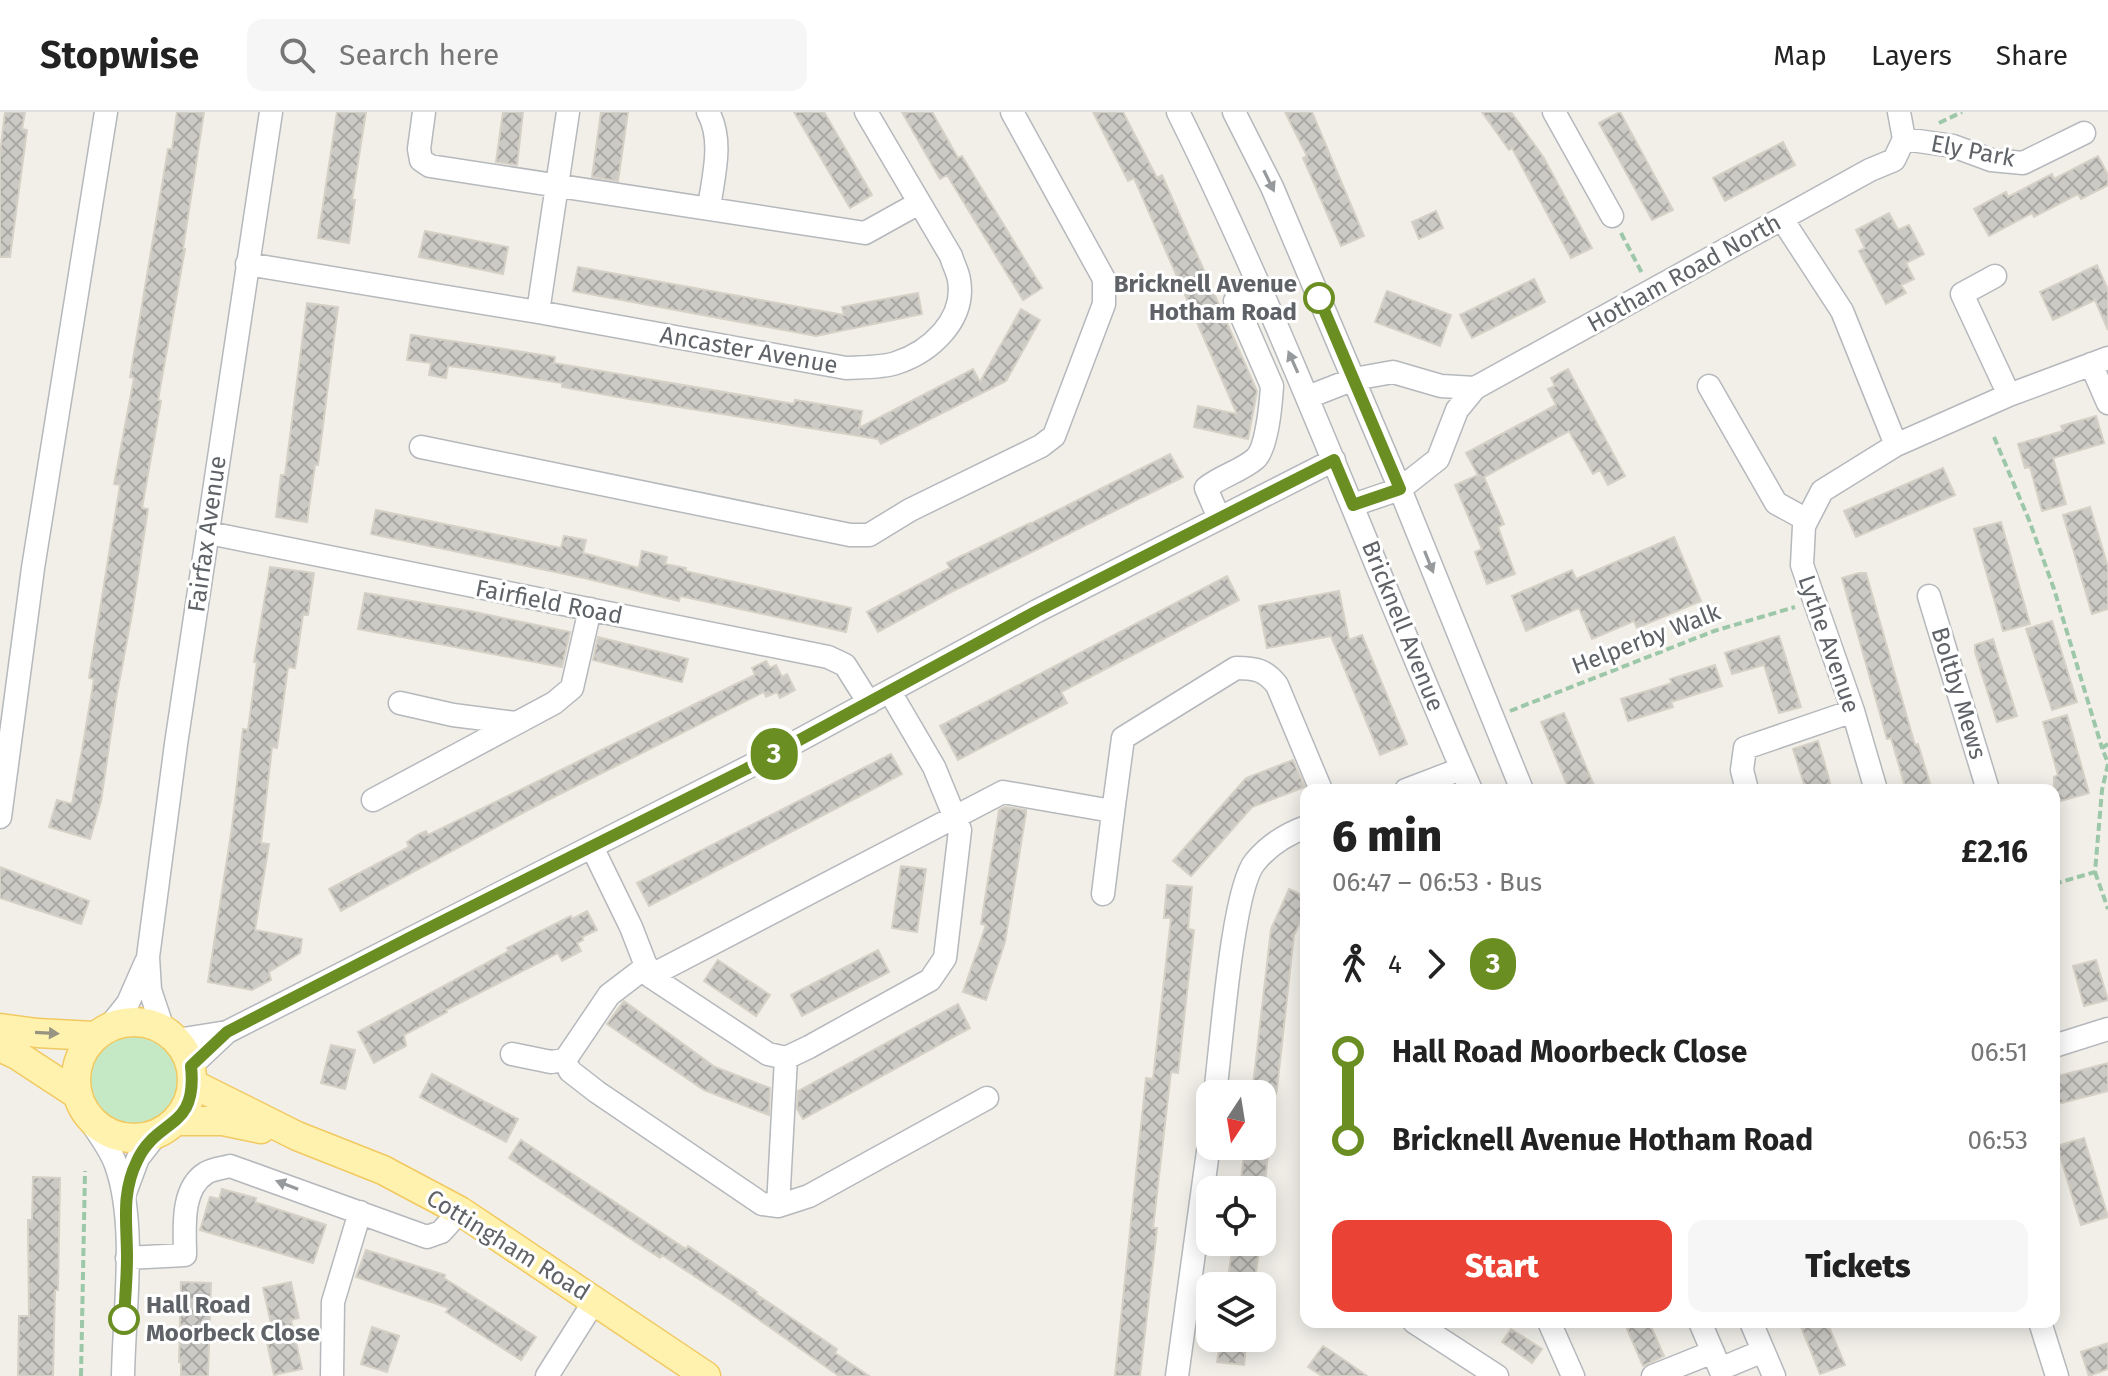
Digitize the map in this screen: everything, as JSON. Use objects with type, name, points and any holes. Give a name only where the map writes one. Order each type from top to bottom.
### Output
[{"type":"main road","points":[[0,1028],[37,1033],[102,1031],[136,1021],[170,1035],[192,1075],[189,1104],[166,1128],[121,1138],[91,1122],[75,1093],[0,1047]]},
{"type":"main road","points":[[75,1093],[77,1062],[102,1031]]},
{"type":"main road","name":"Cottingham Road","points":[[192,1075],[297,1136],[383,1170],[460,1211],[706,1376]]},
{"type":"main road","name":"Cottingham Road","points":[[166,1128],[223,1121],[297,1136]]},
{"type":"street","points":[[0,817],[33,568],[106,112]]},
{"type":"street","name":"Fairfax Avenue","points":[[170,1035],[150,990],[148,957],[176,744],[271,112]]},
{"type":"street","points":[[424,112],[419,149],[421,160],[430,166],[865,233],[919,203]]},
{"type":"street","points":[[538,312],[568,112]]},
{"type":"street","points":[[708,112],[715,124],[717,144],[709,208]]},
{"type":"street","name":"Ancaster Avenue","points":[[247,264],[538,312],[846,368],[895,363],[923,349],[947,331],[956,309],[960,282],[951,256],[866,112]]},
{"type":"street","points":[[421,447],[850,535],[869,535],[938,496],[1041,446],[1054,436],[1093,334],[1104,304],[1104,279],[1012,112]]},
{"type":"street","name":"Bricknell Avenue","points":[[1178,112],[1218,192],[1308,397],[1466,780]]},
{"type":"street","name":"Bricknell Avenue","points":[[1234,112],[1272,187],[1354,379],[1520,784]]},
{"type":"street","points":[[1554,112],[1612,216]]},
{"type":"street","points":[[1899,112],[1904,139]]},
{"type":"street","name":"Ely Park","points":[[1904,139],[1953,146],[1991,160],[2023,163],[2084,133]]},
{"type":"street","name":"Hotham Road North","points":[[1353,505],[1400,489],[1438,459],[1457,410],[1475,388],[1894,160],[1904,139]]},
{"type":"street","points":[[1782,219],[1842,311],[1896,445]]},
{"type":"street","points":[[1995,276],[1962,294],[2009,395]]},
{"type":"street","points":[[1219,518],[1206,488],[1218,478],[1256,459],[1271,402],[1272,386],[1235,301],[1260,287]]},
{"type":"street","points":[[2099,361],[2108,403]]},
{"type":"street","name":"Lythe Avenue","points":[[1874,784],[1853,711],[1802,565],[1804,526],[1822,491],[1896,445],[2009,395],[2099,361]]},
{"type":"street","points":[[1308,397],[1354,379],[1393,372],[1441,386],[1475,388]]},
{"type":"street","points":[[1709,386],[1776,503],[1807,520]]},
{"type":"street","points":[[192,1075],[227,1032],[592,847],[890,692],[1037,611],[1334,460]]},
{"type":"street","name":"Fairfield Road","points":[[209,533],[828,657],[845,665],[869,703]]},
{"type":"street","name":"Boltby Mews","points":[[1929,596],[1986,784]]},
{"type":"street","points":[[373,800],[554,703],[572,688],[590,609]]},
{"type":"street","points":[[1103,894],[1123,738],[1236,668],[1267,672],[1277,685],[1318,784]]},
{"type":"street","points":[[592,847],[648,971],[768,1054],[786,1058],[930,980],[945,958],[960,830],[934,767],[890,692]]},
{"type":"street","points":[[400,703],[478,719],[517,723]]},
{"type":"street","points":[[1746,784],[1742,770],[1745,748],[1853,711]]},
{"type":"street","points":[[1442,784],[1466,780]]},
{"type":"street","points":[[512,1054],[551,1062],[565,1060],[609,995],[648,971],[1003,792],[1106,810],[1114,805]]},
{"type":"street","points":[[1217,1080],[1239,899],[1253,863],[1288,834],[1300,829]]},
{"type":"street","name":"Fairfax Avenue","points":[[102,1031],[128,1003],[148,957]]},
{"type":"street","points":[[2060,1044],[2108,1029]]},
{"type":"street","points":[[170,1035],[227,1032]]},
{"type":"street","points":[[778,1206],[786,1058]]},
{"type":"street","points":[[565,1060],[570,1071],[597,1092],[762,1204],[778,1206],[809,1196],[987,1098]]},
{"type":"street","points":[[91,1122],[115,1161],[125,1193],[127,1258],[123,1376]]},
{"type":"street","points":[[125,1193],[138,1158],[166,1128]]},
{"type":"street","points":[[1177,1376],[1207,1160]]},
{"type":"street","points":[[127,1258],[185,1255],[185,1208],[195,1185],[206,1173],[230,1166],[427,1237],[441,1232],[460,1211]]},
{"type":"street","points":[[332,1376],[333,1302],[360,1212]]},
{"type":"street","points":[[547,1376],[595,1300]]},
{"type":"street","points":[[1423,1328],[1497,1376]]},
{"type":"street","points":[[1552,1328],[1573,1376]]},
{"type":"street","points":[[1703,1328],[1719,1366]]},
{"type":"street","points":[[1753,1328],[1774,1376]]},
{"type":"street","points":[[2042,1328],[2057,1376]]},
{"type":"street","points":[[1653,1376],[1719,1366],[1763,1351]]},
{"type":"path","points":[[1612,216],[1651,291]]},
{"type":"path","points":[[1994,437],[2054,589],[2108,763],[2102,790],[2095,872],[2108,909]]},
{"type":"path","name":"Helperby Walk","points":[[1493,718],[1714,631],[1815,603]]},
{"type":"path","points":[[2102,748],[2108,744]]},
{"type":"path","points":[[2060,882],[2095,872]]},
{"type":"path","points":[[81,1376],[85,1171]]},
{"type":"green space","points":[[133,1034],[151,1037],[166,1048],[177,1063],[180,1081],[177,1099],[166,1114],[151,1125],[133,1128],[115,1125],[100,1114],[89,1099],[86,1081],[89,1063],[100,1048],[115,1037]]},
{"type":"building","points":[[5,112],[25,112],[22,129],[27,130],[10,257],[0,257],[0,154]]},
{"type":"building","points":[[177,112],[204,112],[185,249],[142,508],[148,509],[132,614],[101,801],[90,839],[49,827],[57,800],[72,804],[82,750],[94,679],[89,678],[120,485],[114,484],[134,378],[130,377],[168,149],[172,149]]},
{"type":"building","points":[[337,112],[366,112],[352,200],[355,200],[349,243],[318,238]]},
{"type":"building","points":[[503,112],[523,112],[517,165],[496,162]]},
{"type":"building","points":[[601,112],[628,112],[618,181],[592,177]]},
{"type":"building","points":[[794,112],[824,112],[872,195],[850,208]]},
{"type":"building","points":[[902,112],[932,112],[1042,288],[1023,300],[947,175],[940,179]]},
{"type":"building","points":[[1093,112],[1123,112],[1157,178],[1162,175],[1257,391],[1248,439],[1194,427],[1198,406],[1237,414],[1134,178],[1128,181]]},
{"type":"building","points":[[1285,112],[1312,112],[1364,236],[1341,246],[1303,158],[1307,156]]},
{"type":"building","points":[[1482,112],[1511,112],[1544,158],[1592,248],[1571,258],[1512,148],[1509,150]]},
{"type":"building","points":[[1620,112],[1673,210],[1652,220],[1599,123]]},
{"type":"building","points":[[1783,142],[1795,165],[1725,201],[1713,178]]},
{"type":"building","points":[[2098,156],[2108,175],[2108,185],[2081,199],[2078,194],[2034,217],[2032,213],[1989,236],[1974,209],[2006,192],[2008,197],[2052,174],[2054,179]]},
{"type":"building","points":[[1436,211],[1443,228],[1419,239],[1412,222]]},
{"type":"building","points":[[1889,213],[1898,230],[1909,225],[1924,254],[1906,263],[1914,279],[1901,285],[1906,293],[1886,304],[1859,251],[1865,248],[1856,230]]},
{"type":"building","points":[[425,231],[508,247],[503,274],[419,257]]},
{"type":"building","points":[[2097,265],[2108,290],[2108,330],[2095,300],[2053,320],[2040,292]]},
{"type":"building","points":[[578,267],[844,315],[842,307],[918,293],[922,314],[816,336],[573,291]]},
{"type":"building","points":[[1534,279],[1545,302],[1472,338],[1460,315]]},
{"type":"building","points":[[1387,291],[1451,315],[1440,346],[1375,322]]},
{"type":"building","points":[[307,303],[338,307],[318,465],[315,465],[307,522],[276,517],[281,475],[285,475]]},
{"type":"building","points":[[1021,309],[1040,320],[1006,381],[881,444],[878,439],[629,399],[562,387],[562,383],[474,369],[448,366],[446,378],[429,375],[431,363],[407,360],[411,335],[505,349],[555,357],[554,363],[794,404],[795,400],[862,411],[859,428],[973,369],[980,382]]},
{"type":"building","points":[[1568,369],[1625,476],[1608,485],[1600,470],[1593,474],[1569,431],[1484,477],[1504,524],[1498,527],[1515,574],[1487,584],[1475,552],[1482,549],[1455,485],[1478,475],[1466,453],[1556,405],[1548,389],[1555,386],[1551,378]]},
{"type":"building","points":[[2096,416],[2104,443],[2053,458],[2066,504],[2042,511],[2030,467],[2025,468],[2018,444],[2063,431],[2061,426]]},
{"type":"building","points":[[1170,454],[1183,477],[951,592],[878,632],[867,612],[950,568],[947,563]]},
{"type":"building","points":[[1943,468],[1955,495],[1856,537],[1844,511]]},
{"type":"building","points":[[2090,507],[2108,567],[2108,609],[2092,614],[2063,515]]},
{"type":"building","points":[[376,510],[561,548],[564,536],[586,540],[583,553],[639,568],[642,551],[667,557],[665,564],[686,568],[685,571],[851,608],[846,632],[680,596],[679,601],[371,534]]},
{"type":"building","points":[[2001,522],[2030,624],[2003,631],[1974,529]]},
{"type":"building","points":[[1674,537],[1701,601],[1637,628],[1634,621],[1592,639],[1579,608],[1526,631],[1512,596],[1572,570],[1576,579]]},
{"type":"building","points":[[270,567],[314,573],[308,615],[303,615],[295,668],[288,667],[277,748],[272,747],[261,843],[269,844],[255,930],[302,939],[300,953],[269,972],[271,980],[252,990],[208,982],[232,827],[243,729],[248,730],[257,662],[254,662]]},
{"type":"building","points":[[1866,573],[1915,745],[1918,744],[1930,784],[1904,784],[1891,738],[1887,739],[1842,578]]},
{"type":"building","points":[[1227,576],[1239,600],[1061,692],[1067,703],[958,760],[940,726]]},
{"type":"building","points":[[1339,591],[1349,640],[1362,635],[1407,744],[1380,755],[1331,636],[1267,648],[1259,606]]},
{"type":"building","points":[[365,593],[570,632],[562,667],[358,629]]},
{"type":"building","points":[[2052,621],[2077,702],[2052,710],[2026,629]]},
{"type":"building","points":[[1779,636],[1801,707],[1779,713],[1764,665],[1732,674],[1725,653]]},
{"type":"building","points":[[598,637],[688,659],[682,682],[593,660]]},
{"type":"building","points":[[1993,639],[2017,716],[1997,722],[1975,652],[1975,645]]},
{"type":"building","points":[[766,661],[770,668],[776,665],[782,677],[787,674],[795,690],[780,698],[777,692],[766,697],[764,692],[528,810],[341,911],[329,889],[409,847],[407,842],[417,835],[426,831],[428,835],[755,675],[752,668]]},
{"type":"building","points":[[1715,665],[1722,686],[1671,702],[1673,707],[1628,721],[1621,699]]},
{"type":"building","points":[[1564,713],[1594,784],[1567,784],[1541,722]]},
{"type":"building","points":[[2067,715],[2089,793],[2060,801],[2060,784],[2054,784],[2054,777],[2058,775],[2043,722]]},
{"type":"building","points":[[1818,741],[1830,784],[1804,784],[1793,749]]},
{"type":"building","points":[[891,754],[902,774],[649,906],[637,883]]},
{"type":"building","points":[[1293,760],[1304,784],[1300,784],[1300,789],[1252,807],[1191,876],[1173,861],[1246,778]]},
{"type":"building","points":[[1005,807],[1026,810],[1026,813],[1005,942],[986,1000],[963,992],[986,925],[981,924],[999,810]]},
{"type":"building","points":[[901,866],[926,869],[917,932],[892,928]]},
{"type":"building","points":[[0,867],[89,901],[81,924],[0,898]]},
{"type":"building","points":[[1167,885],[1192,887],[1188,929],[1194,930],[1178,1073],[1171,1072],[1140,1376],[1115,1376],[1146,1078],[1153,1079],[1171,918],[1164,918]]},
{"type":"building","points":[[1289,889],[1300,894],[1300,922],[1294,935],[1276,1094],[1276,1080],[1254,1080],[1271,929]]},
{"type":"building","points":[[587,911],[597,930],[577,943],[581,951],[562,961],[558,953],[446,1010],[404,1035],[406,1046],[374,1063],[358,1032],[509,951],[507,948]]},
{"type":"building","points":[[878,950],[889,972],[802,1016],[791,995]]},
{"type":"building","points":[[718,960],[770,995],[756,1016],[704,981]]},
{"type":"building","points":[[2096,960],[2108,1000],[2084,1006],[2073,966]]},
{"type":"building","points":[[624,1001],[715,1067],[770,1088],[769,1115],[704,1090],[607,1024]]},
{"type":"building","points":[[958,1004],[970,1028],[803,1119],[797,1109],[798,1091]]},
{"type":"building","points":[[331,1045],[355,1050],[345,1089],[321,1083]]},
{"type":"building","points":[[2108,1063],[2108,1091],[2060,1103],[2060,1075]]},
{"type":"building","points":[[432,1074],[518,1119],[506,1142],[420,1097]]},
{"type":"building","points":[[2084,1138],[2108,1217],[2081,1225],[2060,1156],[2060,1145]]},
{"type":"building","points":[[521,1140],[757,1292],[869,1376],[839,1376],[731,1300],[662,1255],[660,1258],[509,1158]]},
{"type":"building","points":[[1243,1160],[1267,1160],[1266,1176],[1242,1176]]},
{"type":"building","points":[[33,1177],[60,1178],[53,1376],[18,1376],[19,1316],[29,1316],[28,1220],[32,1220]]},
{"type":"building","points":[[222,1189],[256,1198],[255,1202],[326,1225],[313,1263],[200,1230],[210,1197],[219,1199]]},
{"type":"building","points":[[366,1250],[445,1275],[444,1278],[536,1337],[521,1360],[446,1312],[449,1308],[356,1277]]},
{"type":"building","points":[[1231,1256],[1258,1256],[1256,1272],[1229,1272]]},
{"type":"building","points":[[181,1282],[211,1283],[208,1376],[181,1376]]},
{"type":"building","points":[[291,1282],[299,1318],[291,1320],[302,1369],[274,1375],[266,1338],[274,1337],[263,1288]]},
{"type":"building","points":[[372,1327],[399,1336],[387,1372],[361,1364]]},
{"type":"building","points":[[1627,1328],[1652,1328],[1664,1356],[1643,1366]]},
{"type":"building","points":[[1801,1328],[1830,1328],[1845,1365],[1820,1374]]},
{"type":"building","points":[[1511,1329],[1542,1349],[1532,1363],[1502,1342]]},
{"type":"building","points":[[2108,1343],[2108,1369],[2089,1376],[2081,1352]]},
{"type":"building","points":[[1323,1346],[1367,1376],[1322,1376],[1308,1367]]},
{"type":"building","points":[[1219,1352],[1245,1352],[1244,1365],[1217,1362]]},
{"type":"bus line","name":"3","points":[[124,1319],[127,1258],[125,1193],[138,1158],[156,1135],[177,1121],[189,1104],[193,1084],[191,1066],[227,1032],[746,769],[1037,611],[1334,460],[1353,505],[1400,489],[1319,298]]},
{"type":"place","name":"Bricknell Avenue Hotham Road","points":[[1319,298]]},
{"type":"place","name":"Hall Road Moorbeck Close","points":[[124,1319]]}]
